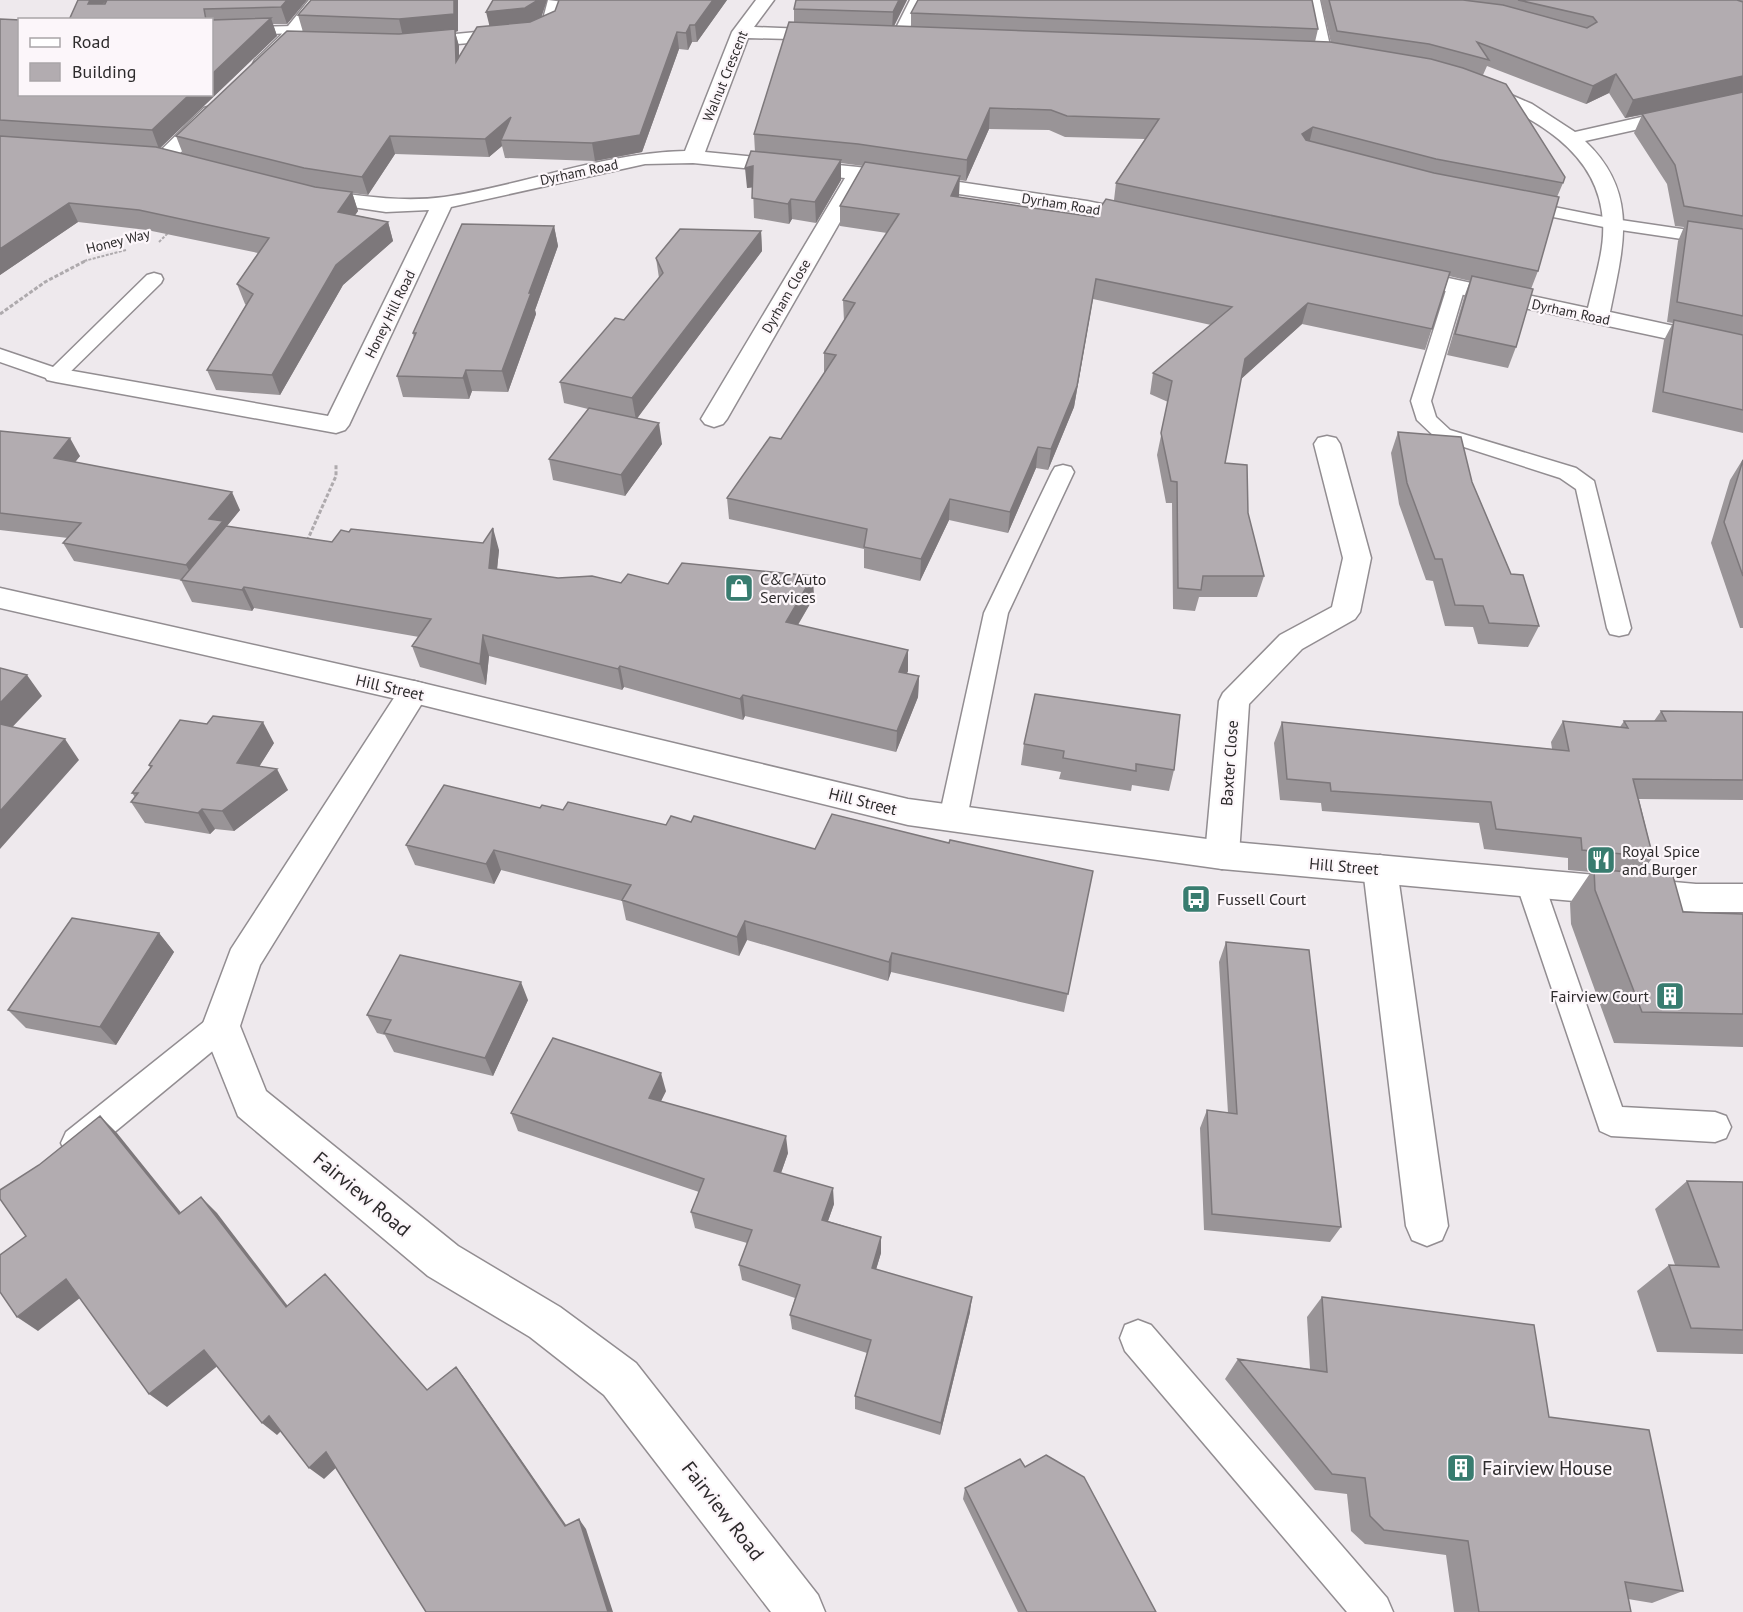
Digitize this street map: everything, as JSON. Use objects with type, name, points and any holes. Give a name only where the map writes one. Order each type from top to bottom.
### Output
[{"type":"street","points":[[246,79],[297,37],[318,0]]},
{"type":"street","name":"Walnut Crescent","points":[[693,157],[741,32],[765,0]]},
{"type":"street","points":[[392,43],[482,39],[533,32],[551,22],[555,2]]},
{"type":"street","points":[[741,32],[853,36]]},
{"type":"street","points":[[875,37],[922,39]]},
{"type":"street","points":[[1302,54],[1348,57]]},
{"type":"street","points":[[1464,81],[1522,106],[1573,138],[1607,182],[1614,224],[1597,318]]},
{"type":"street","points":[[1573,138],[1743,100]]},
{"type":"street","points":[[165,157],[221,103]]},
{"type":"street","points":[[141,156],[165,157],[186,163]]},
{"type":"street","name":"Dyrham Road","points":[[443,203],[645,158],[693,157],[858,173],[1087,207],[1168,225]]},
{"type":"street","name":"Dyrham Close","points":[[714,419],[858,173]]},
{"type":"street","points":[[291,190],[322,198],[386,206],[443,203]]},
{"type":"street","name":"Honey Hill Road","points":[[336,425],[443,203]]},
{"type":"street","name":"Dyrham Road","points":[[1387,272],[1743,348]]},
{"type":"street","points":[[56,375],[336,425]]},
{"type":"street","name":"Baxter Close","points":[[1222,855],[1234,701],[1291,642],[1345,612],[1357,558],[1327,444]]},
{"type":"street","name":"Hill Street","points":[[0,598],[414,692],[908,812],[1222,855],[1696,898],[1743,898]]},
{"type":"street","points":[[220,1026],[244,960],[414,692]]},
{"type":"street","points":[[1380,869],[1427,1226]]},
{"type":"street","name":"Fairview Road","points":[[220,1026],[252,1103],[443,1261],[545,1322],[620,1379],[801,1612]]},
{"type":"lane","points":[[898,38],[917,0]]},
{"type":"lane","points":[[1313,0],[1325,54]]},
{"type":"lane","points":[[213,32],[297,37]]},
{"type":"lane","points":[[213,39],[297,37]]},
{"type":"lane","points":[[1498,201],[1614,224],[1743,243]]},
{"type":"lane","points":[[0,355],[56,375],[154,279]]},
{"type":"lane","points":[[1456,287],[1421,401],[1422,412],[1428,423],[1443,434],[1568,473],[1586,486],[1619,628]]},
{"type":"lane","points":[[952,818],[996,614],[1063,471]]},
{"type":"lane","points":[[1530,883],[1611,1121],[1714,1127]]},
{"type":"lane","points":[[54,1162],[220,1026]]},
{"type":"lane","points":[[1138,1338],[1373,1612]]},
{"type":"path","name":"Honey Way","points":[[156,244],[172,229]]},
{"type":"path","name":"Honey Way","points":[[0,314],[65,269],[96,255],[136,248]]},
{"type":"path","points":[[306,544],[336,476],[336,425]]},
{"type":"building","points":[[78,0],[90,0],[88,4],[105,4],[107,0],[287,0],[281,7],[204,9],[206,18],[70,18]]},
{"type":"building","points":[[311,0],[454,0],[454,14],[399,19],[298,15]]},
{"type":"building","points":[[493,0],[538,0],[525,8],[486,12]]},
{"type":"building","points":[[559,0],[713,0],[695,25],[690,25],[686,33],[677,32],[640,135],[592,143],[501,140],[511,117],[485,139],[390,136],[362,177],[304,168],[176,136],[287,31],[399,34],[455,29],[456,62],[477,27],[530,22],[555,11]]},
{"type":"building","points":[[796,0],[899,0],[893,12],[794,9]]},
{"type":"building","points":[[918,0],[1312,0],[1318,29],[911,13]]},
{"type":"building","points":[[1329,0],[1463,0],[1503,5],[1587,28],[1597,22],[1593,17],[1518,0],[1737,0],[1743,2],[1743,76],[1633,100],[1616,74],[1593,86],[1477,42],[1489,60],[1429,44],[1337,31]]},
{"type":"building","points":[[271,18],[213,73],[213,20]]},
{"type":"building","points":[[0,19],[18,20],[18,96],[188,96],[152,130],[0,120]]},
{"type":"building","points":[[789,22],[1330,42],[1431,59],[1506,84],[1565,177],[1563,183],[1436,159],[1313,127],[1302,134],[1306,140],[1434,173],[1559,197],[1538,271],[1116,183],[1159,119],[1067,116],[1051,110],[990,108],[967,160],[858,144],[754,134]]},
{"type":"building","points":[[1743,92],[1743,216],[1684,206],[1675,165],[1642,114]]},
{"type":"building","points":[[0,136],[156,147],[315,187],[352,192],[338,212],[388,222],[336,265],[272,375],[207,370],[253,294],[237,284],[269,238],[139,210],[69,203],[0,249]]},
{"type":"building","points":[[751,151],[841,160],[815,202],[791,199],[788,204],[752,198],[753,166],[745,168]]},
{"type":"building","points":[[865,162],[960,176],[951,196],[1094,217],[1106,199],[1450,272],[1432,329],[1308,303],[1245,359],[1225,463],[1247,465],[1248,513],[1264,576],[1203,576],[1201,590],[1178,588],[1177,482],[1171,481],[1161,433],[1172,381],[1153,373],[1232,307],[1096,279],[1077,386],[1051,449],[1038,447],[1010,512],[950,499],[921,559],[864,547],[867,529],[727,498],[770,437],[781,439],[836,355],[824,353],[855,303],[843,300],[899,214],[840,206]]},
{"type":"building","points":[[1688,221],[1743,229],[1743,316],[1677,302]]},
{"type":"building","points":[[462,224],[554,226],[502,371],[466,370],[463,378],[397,376],[416,333],[413,333]]},
{"type":"building","points":[[680,229],[761,231],[632,398],[560,382],[615,318],[624,320],[663,273],[656,258]]},
{"type":"building","points":[[1472,276],[1533,289],[1516,347],[1455,334]]},
{"type":"building","points":[[1674,320],[1743,335],[1743,410],[1663,392]]},
{"type":"building","points":[[589,408],[659,423],[621,475],[549,459]]},
{"type":"building","points":[[0,431],[70,438],[54,458],[232,492],[209,519],[223,521],[186,565],[63,543],[81,523],[0,513]]},
{"type":"building","points":[[1398,432],[1461,437],[1472,482],[1511,574],[1523,575],[1539,626],[1489,623],[1483,606],[1455,605],[1442,559],[1435,559],[1407,483]]},
{"type":"building","points":[[1743,460],[1743,576],[1724,522]]},
{"type":"building","points":[[226,526],[332,542],[341,530],[349,532],[351,529],[483,543],[493,528],[489,568],[558,578],[592,576],[621,583],[628,574],[668,584],[682,563],[813,576],[786,622],[908,650],[899,672],[919,676],[897,731],[743,695],[740,699],[620,666],[618,669],[483,635],[480,664],[412,646],[431,619],[244,587],[242,590],[181,580]]},
{"type":"building","points":[[0,668],[27,675],[0,703]]},
{"type":"building","points":[[1035,694],[1180,715],[1174,770],[1136,764],[1136,771],[1063,758],[1064,751],[1024,744]]},
{"type":"building","points":[[1661,711],[1743,712],[1743,780],[1633,779],[1653,857],[1582,850],[1581,838],[1496,829],[1491,802],[1331,791],[1330,783],[1287,779],[1282,722],[1569,751],[1563,721],[1628,728],[1624,721],[1666,721]]},
{"type":"building","points":[[213,716],[263,722],[237,763],[277,769],[222,811],[202,809],[198,813],[131,802],[138,793],[132,793],[152,766],[149,765],[180,720],[207,724]]},
{"type":"building","points":[[0,724],[65,739],[0,811]]},
{"type":"building","points":[[444,785],[540,808],[542,805],[563,810],[568,802],[666,825],[671,816],[691,822],[694,816],[815,849],[832,814],[949,843],[950,840],[1093,871],[1068,994],[892,953],[889,962],[745,921],[737,937],[622,900],[631,885],[494,850],[486,864],[406,845]]},
{"type":"building","points":[[1594,869],[1673,876],[1683,912],[1743,914],[1743,1014],[1642,1012],[1595,890]]},
{"type":"building","points":[[72,918],[159,933],[100,1027],[8,1010]]},
{"type":"building","points":[[1226,942],[1309,950],[1341,1227],[1212,1214],[1207,1110],[1237,1114]]},
{"type":"building","points":[[400,955],[521,982],[485,1058],[384,1033],[391,1020],[367,1015]]},
{"type":"building","points":[[553,1038],[661,1073],[649,1098],[786,1136],[774,1171],[833,1188],[822,1220],[881,1237],[872,1268],[972,1297],[941,1423],[855,1396],[871,1340],[790,1315],[800,1285],[739,1265],[752,1230],[691,1212],[704,1179],[511,1113]]},
{"type":"building","points":[[100,1116],[179,1214],[201,1197],[286,1307],[325,1274],[427,1390],[456,1367],[565,1526],[579,1519],[608,1612],[426,1612],[326,1452],[309,1468],[269,1416],[262,1423],[204,1350],[149,1394],[66,1279],[17,1317],[0,1292],[0,1255],[26,1236],[0,1199],[0,1190],[39,1165]]},
{"type":"building","points":[[1687,1181],[1743,1182],[1743,1330],[1691,1328],[1669,1265],[1719,1267]]},
{"type":"building","name":"Fairview House","points":[[1322,1297],[1534,1325],[1549,1417],[1649,1430],[1683,1591],[1625,1582],[1631,1612],[1479,1612],[1468,1541],[1384,1530],[1370,1516],[1365,1478],[1332,1474],[1238,1359],[1327,1372]]},
{"type":"building","points":[[1046,1455],[1084,1477],[1156,1612],[1027,1612],[965,1488],[1020,1459],[1025,1467]]},
{"type":"place","name":"C&C Auto Services","points":[[739,588]]},
{"type":"place","name":"Royal Spice and Burger","points":[[1601,860]]},
{"type":"place","name":"Fussell Court","points":[[1196,899]]},
{"type":"place","name":"Fairview Court","points":[[1670,996]]},
{"type":"place","name":"Fairview House","points":[[1461,1468]]}]
